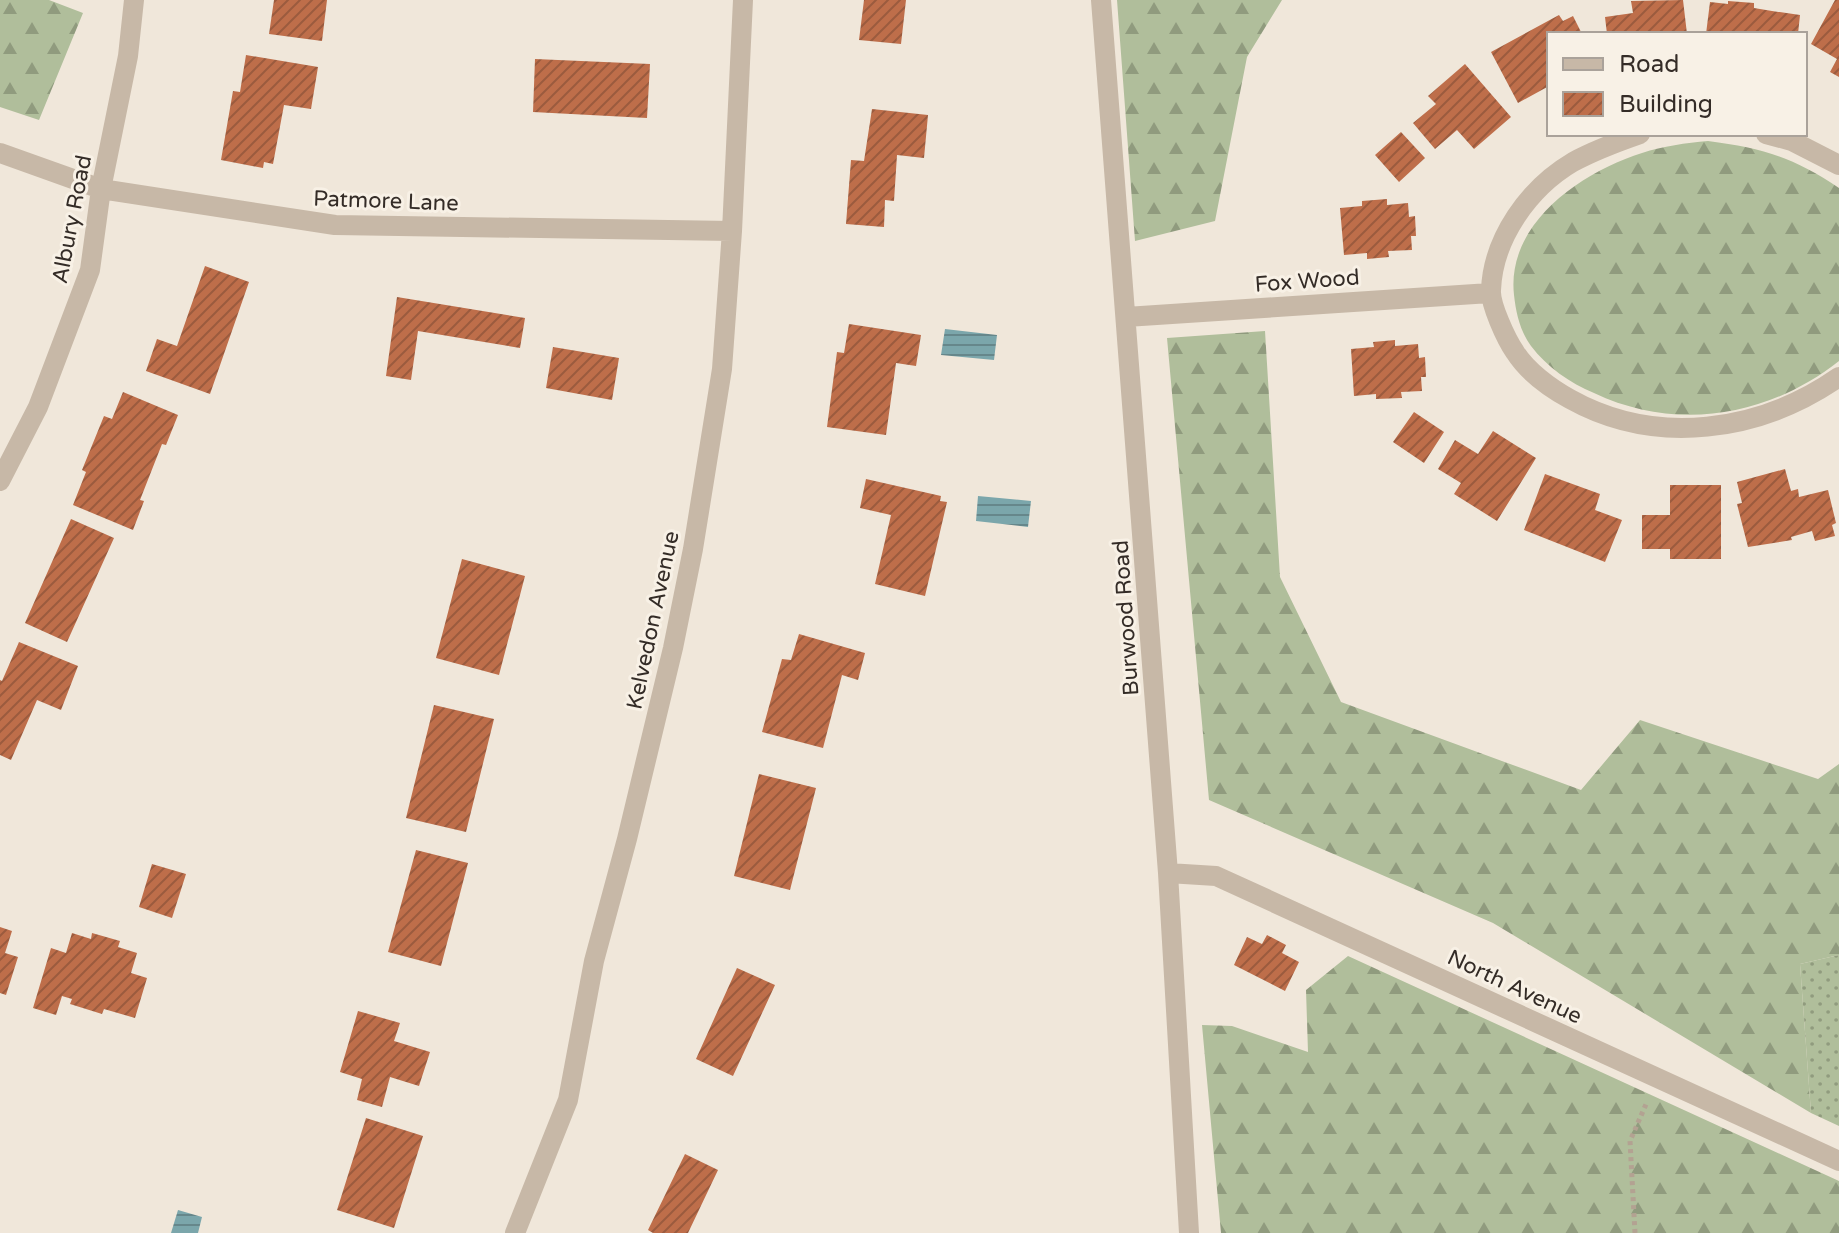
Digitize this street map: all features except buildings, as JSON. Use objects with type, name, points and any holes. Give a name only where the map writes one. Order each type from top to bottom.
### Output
[{"type":"street","name":"Albury Road","points":[[0,481],[38,407],[90,270],[101,189],[128,56],[134,0]]},
{"type":"street","name":"Kelvedon Avenue","points":[[517,1231],[568,1100],[594,961],[673,648],[715,424],[732,231],[743,0]]},
{"type":"street","name":"Burwood Road","points":[[1101,0],[1168,873],[1189,1233]]},
{"type":"street","points":[[1634,136],[1605,146],[1571,164],[1525,203],[1507,231],[1490,293],[1515,353],[1558,392],[1577,403],[1617,419],[1673,428],[1732,424],[1787,408],[1839,377]]},
{"type":"street","points":[[1773,136],[1792,141],[1839,165]]},
{"type":"street","name":"Patmore Lane","points":[[0,153],[101,189],[335,225],[732,231]]},
{"type":"street","name":"Fox Wood","points":[[1126,317],[1490,293]]},
{"type":"street","name":"North Avenue","points":[[1168,873],[1216,876],[1839,1161]]},
{"type":"path","points":[[1635,1233],[1630,1141],[1658,1078]]},
{"type":"green space","points":[[0,0],[49,0],[83,13],[39,120],[0,107]]},
{"type":"green space","points":[[1117,0],[1282,0],[1247,57],[1215,221],[1135,241]]},
{"type":"green space","points":[[1708,141],[1745,147],[1792,161],[1839,188],[1839,361],[1782,395],[1721,413],[1689,415],[1625,405],[1568,379],[1544,361],[1527,340],[1519,322],[1514,295],[1515,269],[1522,245],[1535,223],[1552,204],[1596,173],[1650,151]]},
{"type":"green space","points":[[1265,331],[1280,577],[1341,702],[1581,790],[1640,720],[1818,779],[1839,764],[1839,955],[1800,964],[1811,1113],[1493,923],[1209,800],[1167,338]]},
{"type":"green space","points":[[1839,955],[1839,1126],[1811,1113],[1800,964]]},
{"type":"green space","points":[[1348,956],[1839,1181],[1839,1233],[1221,1233],[1202,1025],[1232,1026],[1308,1052],[1306,990]]},
{"type":"water","points":[[945,329],[997,335],[994,360],[941,355]]},
{"type":"water","points":[[978,496],[1031,501],[1028,527],[976,521]]},
{"type":"water","points":[[178,1210],[202,1217],[198,1233],[171,1233]]}]
